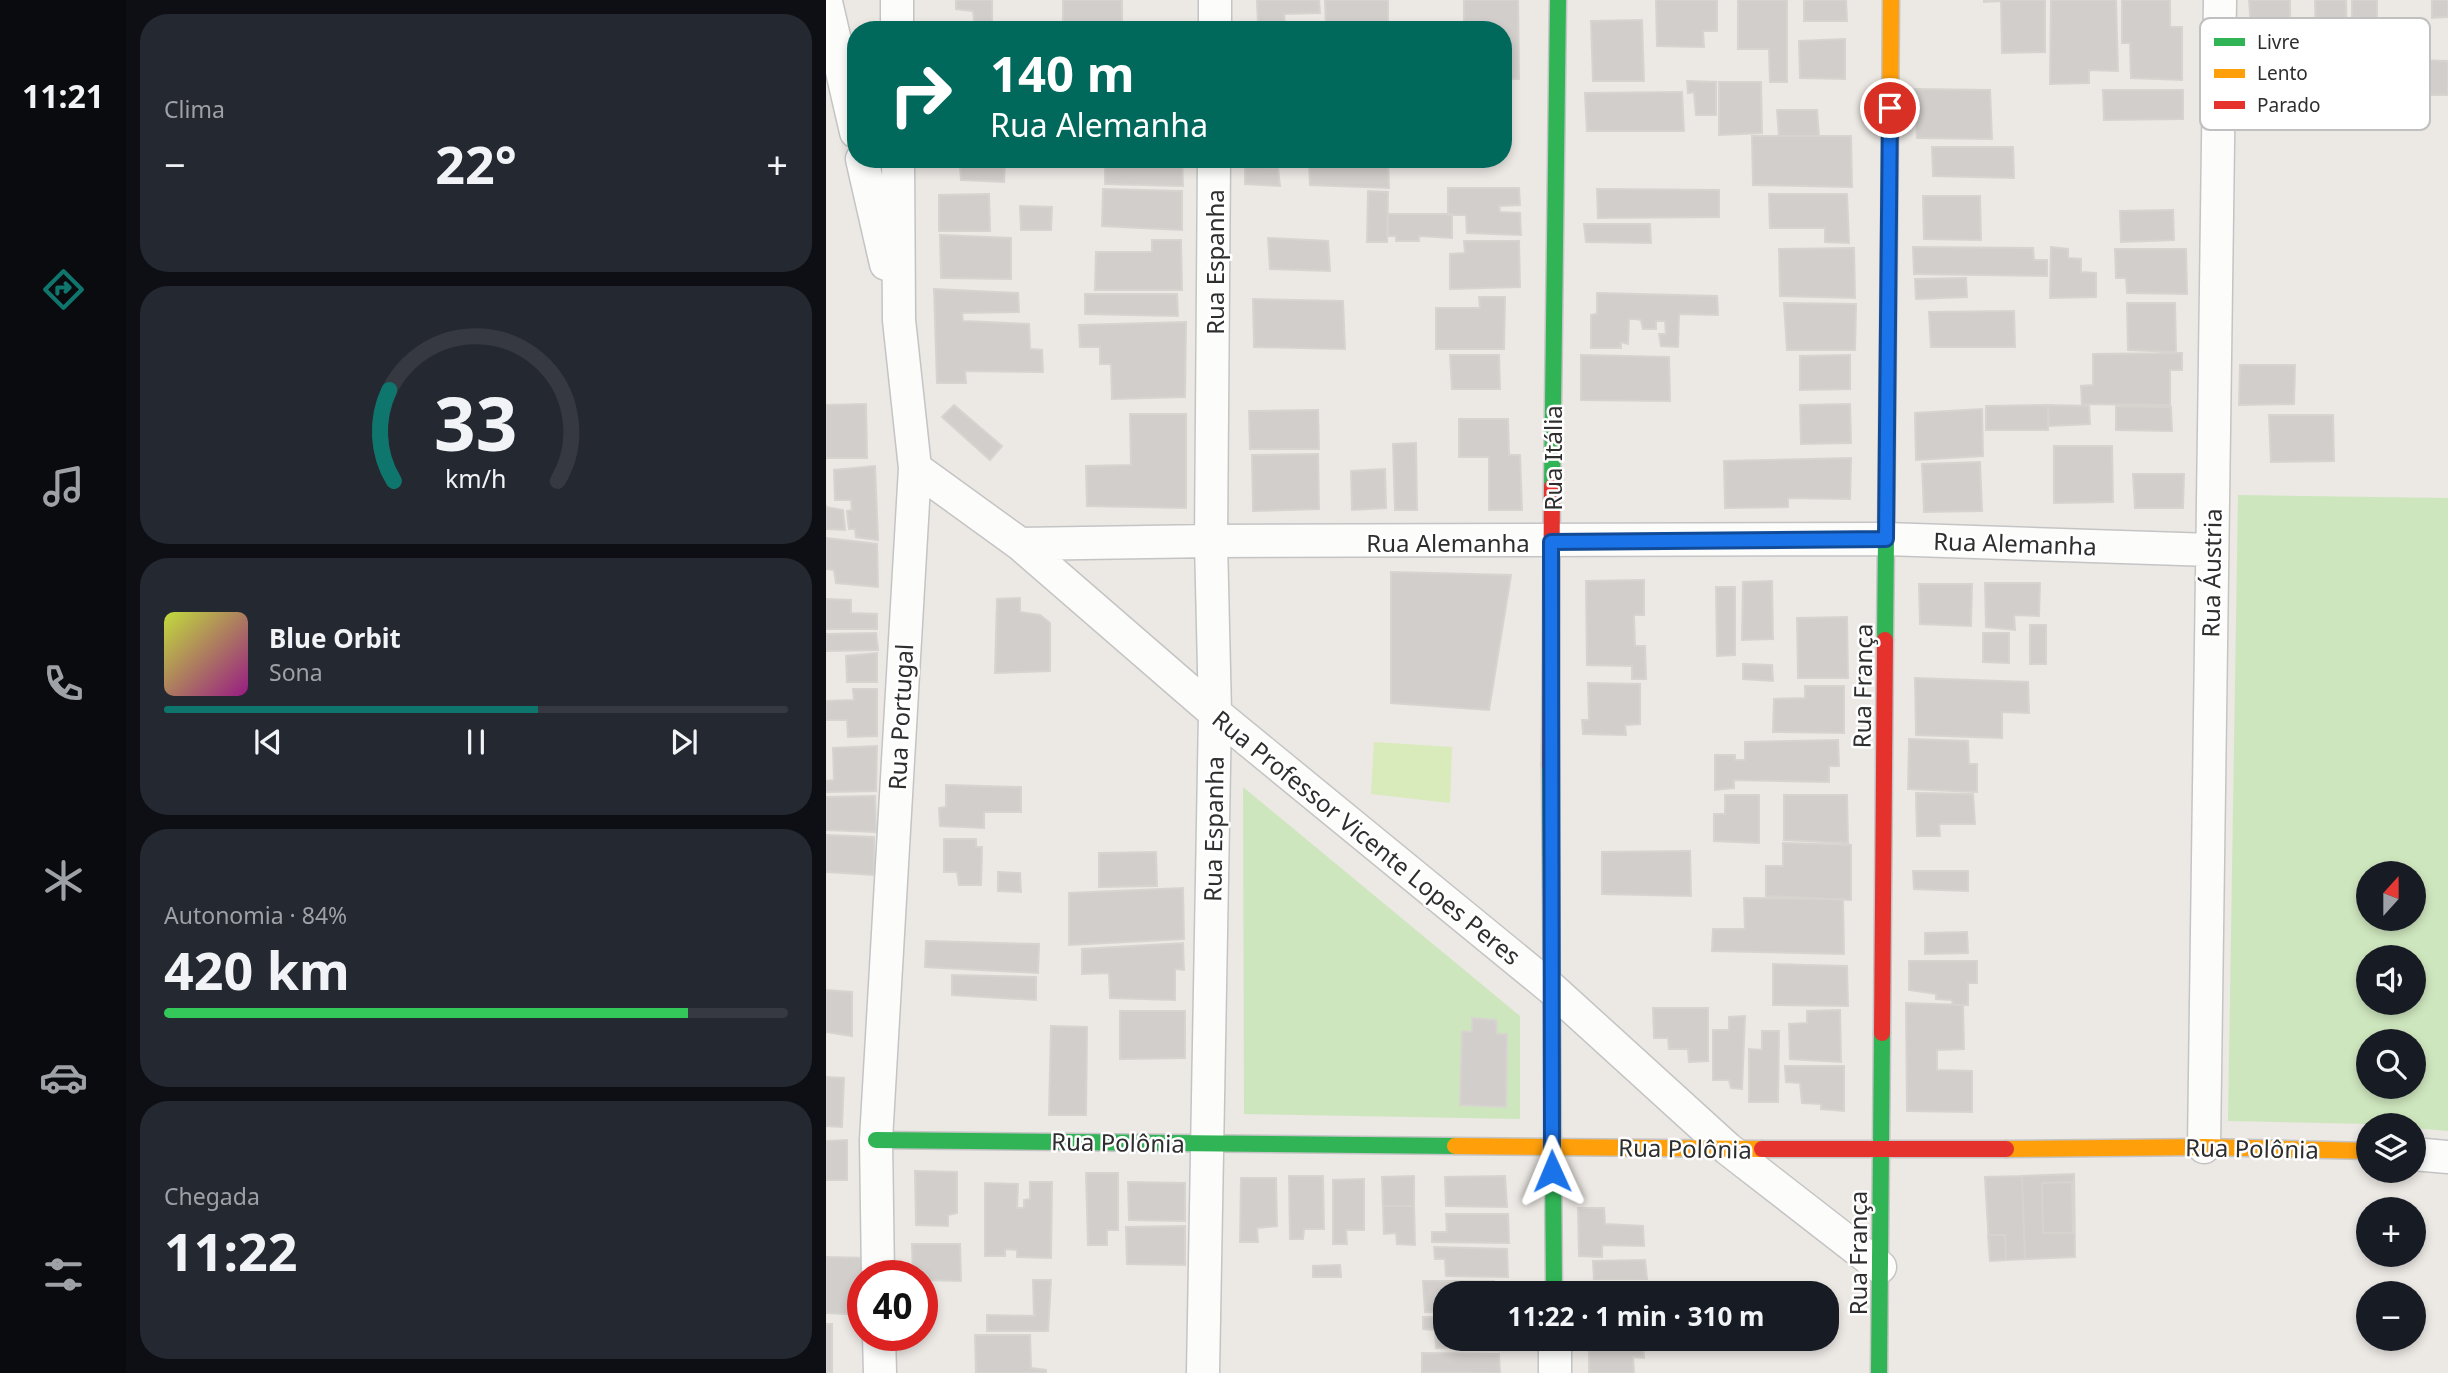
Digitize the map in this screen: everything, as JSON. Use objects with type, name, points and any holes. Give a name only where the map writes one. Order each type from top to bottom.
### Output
[{"type":"street","points":[[897,0],[897,21]]},
{"type":"street","points":[[1215,0],[1215,21]]},
{"type":"street","name":"Rua Itália","points":[[1554,1281],[1551,542],[1558,0]]},
{"type":"street","name":"Rua França","points":[[1879,1373],[1891,0]]},
{"type":"street","name":"Rua Áustria","points":[[2220,0],[2220,18]]},
{"type":"street","points":[[826,2],[847,93]]},
{"type":"street","name":"Rua Áustria","points":[[2204,1146],[2218,130]]},
{"type":"street","points":[[864,168],[899,320]]},
{"type":"street","name":"Rua Portugal","points":[[878,1260],[876,1140],[915,468],[899,320],[898,168]]},
{"type":"street","name":"Rua Espanha","points":[[1203,1373],[1215,713],[1211,541],[1214,168]]},
{"type":"street","name":"Rua Professor Vicente Lopes Peres","points":[[915,468],[1020,544],[1215,713],[1551,988],[1728,1149],[1880,1267]]},
{"type":"street","name":"Rua Alemanha","points":[[1020,544],[1886,539],[2211,550]]},
{"type":"street","name":"Rua Polônia","points":[[876,1140],[1881,1150],[2204,1146],[2356,1151]]},
{"type":"street","points":[[2426,1155],[2448,1157]]},
{"type":"street","points":[[879,1351],[880,1373]]},
{"type":"street","points":[[1555,1351],[1555,1373]]},
{"type":"green space","points":[[2238,495],[2448,498],[2448,1131],[2426,1129],[2426,1113],[2356,1113],[2356,1124],[2228,1121]]},
{"type":"green space","points":[[1374,742],[1452,747],[1450,803],[1371,794]]},
{"type":"green space","points":[[1243,787],[1520,1016],[1520,1119],[1244,1114]]},
{"type":"building","points":[[956,0],[992,0],[992,21],[974,21],[973,11],[956,9]]},
{"type":"building","points":[[1063,0],[1122,0],[1122,21],[1063,21]]},
{"type":"building","points":[[1257,0],[1319,0],[1320,13],[1284,14],[1285,21],[1258,21]]},
{"type":"building","points":[[1325,0],[1388,0],[1388,21],[1326,21]]},
{"type":"building","points":[[1464,0],[1518,0],[1519,79],[1512,79],[1512,21],[1464,21]]},
{"type":"building","points":[[1656,0],[1717,0],[1717,31],[1703,31],[1704,47],[1657,46]]},
{"type":"building","points":[[1738,0],[1787,0],[1787,82],[1770,82],[1769,49],[1738,49]]},
{"type":"building","points":[[1804,0],[1846,0],[1847,21],[1804,21]]},
{"type":"building","points":[[1984,0],[2045,0],[2045,52],[2002,53],[2001,1]]},
{"type":"building","points":[[2051,0],[2116,0],[2118,71],[2089,70],[2089,83],[2050,84]]},
{"type":"building","points":[[2122,0],[2170,0],[2170,27],[2182,27],[2182,80],[2131,78],[2130,43],[2122,43]]},
{"type":"building","points":[[2249,0],[2290,0],[2290,18],[2250,18]]},
{"type":"building","points":[[2315,0],[2346,0],[2346,18],[2315,18]]},
{"type":"building","points":[[2352,0],[2377,0],[2377,18],[2352,18]]},
{"type":"building","points":[[2432,0],[2448,0],[2448,17],[2432,18]]},
{"type":"building","points":[[1642,20],[1644,81],[1593,81],[1591,21]]},
{"type":"building","points":[[1845,39],[1845,79],[1800,78],[1799,41]]},
{"type":"building","points":[[2430,60],[2448,61],[2448,95],[2430,95]]},
{"type":"building","points":[[1687,81],[1716,82],[1716,115],[1696,115],[1694,92],[1688,93]]},
{"type":"building","points":[[1719,82],[1761,82],[1762,133],[1719,135]]},
{"type":"building","points":[[1915,89],[1990,90],[1992,139],[1917,138]]},
{"type":"building","points":[[2103,90],[2183,90],[2183,119],[2104,120]]},
{"type":"building","points":[[1682,92],[1684,131],[1587,131],[1585,93]]},
{"type":"building","points":[[1777,110],[1817,110],[1819,136],[1779,136]]},
{"type":"building","points":[[1752,136],[1851,136],[1852,187],[1753,185]]},
{"type":"building","points":[[1932,147],[2013,147],[2014,178],[1933,176]]},
{"type":"building","points":[[960,168],[1005,168],[1004,182],[961,180]]},
{"type":"building","points":[[1105,168],[1182,168],[1183,186],[1105,184]]},
{"type":"building","points":[[1245,168],[1278,168],[1280,186],[1245,184]]},
{"type":"building","points":[[1309,168],[1388,168],[1389,188],[1310,185]]},
{"type":"building","points":[[1448,188],[1519,188],[1520,205],[1499,206],[1500,212],[1520,213],[1521,235],[1467,233],[1466,215],[1448,215]]},
{"type":"building","points":[[1103,189],[1182,191],[1182,230],[1102,226]]},
{"type":"building","points":[[1597,189],[1719,190],[1719,217],[1598,218]]},
{"type":"building","points":[[1368,191],[1388,192],[1387,242],[1367,242]]},
{"type":"building","points":[[989,194],[990,231],[939,231],[939,195]]},
{"type":"building","points":[[1769,194],[1847,194],[1849,243],[1825,242],[1825,228],[1770,228]]},
{"type":"building","points":[[1923,196],[1980,196],[1981,240],[1924,239]]},
{"type":"building","points":[[1020,206],[1052,207],[1051,230],[1021,230]]},
{"type":"building","points":[[2173,210],[2174,240],[2121,242],[2120,211]]},
{"type":"building","points":[[1388,214],[1452,214],[1452,238],[1419,236],[1419,241],[1396,241],[1396,236],[1388,236]]},
{"type":"building","points":[[1584,224],[1650,224],[1651,243],[1586,242]]},
{"type":"building","points":[[940,235],[1011,238],[1011,279],[941,278]]},
{"type":"building","points":[[1268,238],[1328,241],[1330,271],[1270,269]]},
{"type":"building","points":[[1152,240],[1181,240],[1182,290],[1095,290],[1096,252],[1152,252]]},
{"type":"building","points":[[1464,241],[1519,241],[1520,287],[1450,289],[1450,254],[1465,253]]},
{"type":"building","points":[[1913,247],[2033,248],[2034,260],[2047,260],[2047,276],[1914,274]]},
{"type":"building","points":[[2051,247],[2068,249],[2068,258],[2081,259],[2081,272],[2096,273],[2096,297],[2050,298]]},
{"type":"building","points":[[1854,248],[1855,298],[1780,296],[1779,249]]},
{"type":"building","points":[[2115,249],[2186,249],[2187,294],[2127,293],[2126,278],[2116,278]]},
{"type":"building","points":[[1966,278],[1967,297],[1916,299],[1915,279]]},
{"type":"building","points":[[934,289],[1018,293],[1019,312],[962,313],[963,321],[1029,324],[1030,349],[1042,350],[1043,372],[965,371],[966,383],[937,383]]},
{"type":"building","points":[[1597,293],[1717,296],[1718,315],[1679,314],[1678,347],[1661,346],[1659,334],[1666,334],[1665,321],[1656,321],[1656,329],[1643,329],[1641,320],[1629,319],[1628,344],[1621,342],[1621,348],[1591,348],[1591,315],[1597,314]]},
{"type":"building","points":[[1085,294],[1177,294],[1178,316],[1085,314]]},
{"type":"building","points":[[1479,297],[1505,297],[1504,349],[1436,349],[1436,308],[1480,308]]},
{"type":"building","points":[[1253,299],[1343,301],[1345,349],[1254,347]]},
{"type":"building","points":[[1784,303],[1856,304],[1855,350],[1787,350]]},
{"type":"building","points":[[2127,303],[2175,303],[2176,352],[2128,350]]},
{"type":"building","points":[[2014,311],[2015,347],[1931,347],[1929,312]]},
{"type":"building","points":[[1186,322],[1185,397],[1112,399],[1111,364],[1100,364],[1100,347],[1080,347],[1079,325]]},
{"type":"building","points":[[2182,353],[2182,370],[2170,370],[2170,405],[2082,404],[2081,386],[2093,385],[2093,354]]},
{"type":"building","points":[[1450,355],[1499,355],[1500,389],[1452,389]]},
{"type":"building","points":[[1581,355],[1669,357],[1670,401],[1581,400]]},
{"type":"building","points":[[1850,355],[1850,389],[1800,390],[1800,356]]},
{"type":"building","points":[[2240,365],[2295,365],[2294,404],[2239,405]]},
{"type":"building","points":[[866,404],[867,458],[826,458],[826,405]]},
{"type":"building","points":[[1850,404],[1851,443],[1801,444],[1800,405]]},
{"type":"building","points":[[954,405],[1002,446],[990,460],[942,417]]},
{"type":"building","points":[[2048,405],[2048,430],[1986,430],[1986,406]]},
{"type":"building","points":[[2048,405],[2089,406],[2090,424],[2049,426]]},
{"type":"building","points":[[2116,406],[2171,407],[2172,431],[2116,430]]},
{"type":"building","points":[[1982,409],[1983,456],[1916,460],[1915,413]]},
{"type":"building","points":[[1318,410],[1319,449],[1250,449],[1249,411]]},
{"type":"building","points":[[1130,414],[1186,414],[1186,508],[1087,506],[1086,466],[1131,465]]},
{"type":"building","points":[[2269,415],[2333,415],[2334,461],[2271,462]]},
{"type":"building","points":[[1459,419],[1508,419],[1509,455],[1520,455],[1522,510],[1489,510],[1489,457],[1459,457]]},
{"type":"building","points":[[1416,443],[1417,510],[1395,510],[1393,444]]},
{"type":"building","points":[[2054,446],[2112,446],[2113,502],[2054,503]]},
{"type":"building","points":[[1318,454],[1319,509],[1253,511],[1252,455]]},
{"type":"building","points":[[1851,458],[1850,499],[1788,498],[1788,507],[1725,508],[1724,461]]},
{"type":"building","points":[[1980,462],[1982,511],[1924,512],[1922,464]]},
{"type":"building","points":[[875,466],[878,540],[856,537],[855,529],[849,529],[847,511],[852,510],[851,500],[835,500],[834,470]]},
{"type":"building","points":[[1385,469],[1386,508],[1352,510],[1351,471]]},
{"type":"building","points":[[2133,474],[2184,474],[2183,508],[2135,508]]},
{"type":"building","points":[[826,507],[843,510],[845,530],[826,529]]},
{"type":"building","points":[[826,538],[877,544],[878,587],[836,583],[834,570],[826,569]]},
{"type":"building","points":[[1391,572],[1511,575],[1489,710],[1391,703]]},
{"type":"building","points":[[1644,580],[1644,615],[1634,615],[1635,646],[1645,646],[1646,679],[1632,679],[1632,666],[1587,665],[1586,581]]},
{"type":"building","points":[[1772,581],[1773,639],[1742,640],[1743,582]]},
{"type":"building","points":[[1985,583],[2040,583],[2039,616],[2014,615],[2015,630],[1986,627]]},
{"type":"building","points":[[1919,584],[1972,584],[1971,626],[1920,624]]},
{"type":"building","points":[[1716,587],[1735,587],[1735,655],[1717,656]]},
{"type":"building","points":[[1020,598],[1020,612],[1040,615],[1050,623],[1050,671],[995,673],[997,599]]},
{"type":"building","points":[[826,599],[851,600],[851,613],[877,614],[877,629],[826,629]]},
{"type":"building","points":[[1847,617],[1848,678],[1798,678],[1797,618]]},
{"type":"building","points":[[2030,625],[2046,625],[2046,664],[2030,664]]},
{"type":"building","points":[[876,633],[878,650],[826,651],[826,634]]},
{"type":"building","points":[[1983,633],[2009,633],[2009,663],[1983,662]]},
{"type":"building","points":[[877,653],[877,682],[847,682],[846,656]]},
{"type":"building","points":[[1743,664],[1772,665],[1773,681],[1743,679]]},
{"type":"building","points":[[1915,678],[2028,682],[2029,713],[2002,712],[2002,738],[1916,735]]},
{"type":"building","points":[[1588,683],[1640,684],[1640,724],[1625,725],[1626,735],[1583,734],[1582,720],[1589,720]]},
{"type":"building","points":[[1805,686],[1844,686],[1844,733],[1773,732],[1774,699],[1805,698]]},
{"type":"building","points":[[853,689],[877,689],[877,736],[848,737],[847,720],[826,720],[826,701],[854,700]]},
{"type":"building","points":[[1909,739],[1968,741],[1969,764],[1977,764],[1977,792],[1908,789]]},
{"type":"building","points":[[1838,740],[1839,766],[1829,766],[1829,782],[1734,780],[1734,788],[1715,790],[1715,755],[1735,755],[1735,760],[1745,760],[1745,742]]},
{"type":"building","points":[[877,746],[876,791],[826,792],[826,781],[834,780],[833,748]]},
{"type":"building","points":[[946,785],[1021,787],[1021,812],[984,812],[984,828],[940,826],[939,808],[946,807]]},
{"type":"building","points":[[1916,793],[1973,794],[1975,824],[1939,824],[1940,836],[1917,836]]},
{"type":"building","points":[[1725,795],[1759,795],[1759,843],[1714,841],[1714,814],[1725,814]]},
{"type":"building","points":[[1784,795],[1847,795],[1848,843],[1784,840]]},
{"type":"building","points":[[875,796],[876,832],[826,830],[826,797]]},
{"type":"building","points":[[826,835],[874,837],[874,875],[826,872]]},
{"type":"building","points":[[944,839],[976,839],[976,847],[982,847],[981,885],[959,885],[957,872],[944,872]]},
{"type":"building","points":[[1783,843],[1851,845],[1851,900],[1766,896],[1766,866],[1783,866]]},
{"type":"building","points":[[1690,851],[1691,896],[1602,894],[1602,852]]},
{"type":"building","points":[[1156,852],[1157,886],[1099,887],[1099,853]]},
{"type":"building","points":[[1913,871],[1968,871],[1968,891],[1914,889]]},
{"type":"building","points":[[998,872],[1020,873],[1021,892],[998,891]]},
{"type":"building","points":[[1183,888],[1184,939],[1069,945],[1069,893]]},
{"type":"building","points":[[1744,898],[1843,899],[1844,954],[1712,951],[1713,929],[1745,929]]},
{"type":"building","points":[[1967,932],[1968,953],[1925,954],[1925,933]]},
{"type":"building","points":[[926,941],[1039,944],[1038,973],[925,967]]},
{"type":"building","points":[[1183,943],[1184,970],[1175,969],[1175,1000],[1110,998],[1109,973],[1082,974],[1082,949]]},
{"type":"building","points":[[1909,961],[1977,961],[1977,983],[1968,983],[1968,1005],[1953,1005],[1952,1000],[1936,999],[1936,994],[1909,990]]},
{"type":"building","points":[[1773,964],[1847,966],[1848,1006],[1773,1005]]},
{"type":"building","points":[[952,975],[1036,977],[1036,1000],[952,995]]},
{"type":"building","points":[[826,990],[852,992],[852,1036],[826,1032]]},
{"type":"building","points":[[1906,1003],[1963,1005],[1964,1049],[1937,1050],[1937,1070],[1972,1071],[1972,1112],[1907,1111]]},
{"type":"building","points":[[1653,1008],[1708,1008],[1708,1061],[1689,1062],[1688,1049],[1669,1049],[1668,1038],[1654,1038]]},
{"type":"building","points":[[1840,1010],[1841,1062],[1790,1059],[1789,1024],[1807,1023],[1807,1011]]},
{"type":"building","points":[[1120,1011],[1185,1011],[1185,1058],[1120,1059]]},
{"type":"building","points":[[1745,1016],[1742,1089],[1731,1088],[1729,1080],[1713,1080],[1713,1030],[1729,1030],[1729,1017]]},
{"type":"building","points":[[1472,1018],[1496,1020],[1497,1034],[1507,1034],[1506,1107],[1460,1105],[1462,1031],[1472,1032]]},
{"type":"building","points":[[1051,1026],[1087,1027],[1086,1115],[1049,1115]]},
{"type":"building","points":[[1762,1031],[1779,1031],[1778,1102],[1749,1102],[1749,1049],[1762,1050]]},
{"type":"building","points":[[1785,1066],[1844,1066],[1844,1111],[1821,1109],[1821,1104],[1802,1103],[1800,1083],[1786,1082]]},
{"type":"building","points":[[826,1077],[844,1078],[842,1127],[826,1126]]},
{"type":"building","points":[[847,1140],[847,1180],[826,1180],[826,1141]]},
{"type":"building","points":[[915,1171],[957,1172],[957,1213],[948,1215],[948,1226],[916,1225]]},
{"type":"building","points":[[1086,1173],[1118,1173],[1118,1230],[1107,1230],[1107,1245],[1088,1245]]},
{"type":"building","points":[[2074,1174],[2075,1257],[2025,1259],[2022,1176]]},
{"type":"building","points":[[1289,1176],[1323,1176],[1324,1229],[1304,1229],[1303,1239],[1290,1239]]},
{"type":"building","points":[[1414,1176],[1414,1206],[1383,1206],[1382,1177]]},
{"type":"building","points":[[1505,1176],[1507,1207],[1446,1206],[1445,1177]]},
{"type":"building","points":[[2022,1176],[2025,1259],[1990,1261],[1985,1177]]},
{"type":"building","points":[[1241,1178],[1276,1178],[1277,1226],[1257,1228],[1258,1242],[1240,1242]]},
{"type":"building","points":[[1364,1179],[1364,1230],[1346,1230],[1347,1244],[1333,1244],[1333,1180]]},
{"type":"building","points":[[1030,1182],[1052,1182],[1051,1258],[1017,1257],[1017,1250],[1005,1249],[1005,1256],[985,1256],[985,1183],[1018,1184],[1017,1208],[1024,1208],[1024,1200],[1030,1199]]},
{"type":"building","points":[[1128,1182],[1185,1183],[1185,1221],[1129,1220]]},
{"type":"building","points":[[2072,1182],[2073,1233],[2043,1233],[2042,1183]]},
{"type":"building","points":[[1383,1206],[1414,1206],[1415,1245],[1397,1244],[1396,1233],[1384,1234]]},
{"type":"building","points":[[1578,1208],[1604,1208],[1605,1224],[1643,1226],[1644,1246],[1602,1245],[1602,1257],[1579,1256]]},
{"type":"building","points":[[1446,1214],[1508,1214],[1509,1243],[1432,1242],[1432,1232],[1447,1232]]},
{"type":"building","points":[[1185,1226],[1185,1265],[1127,1264],[1126,1227]]},
{"type":"building","points":[[1988,1235],[2005,1235],[2006,1261],[1990,1261]]},
{"type":"building","points":[[912,1244],[960,1244],[961,1281],[938,1280],[938,1260],[912,1260]]},
{"type":"building","points":[[1434,1247],[1507,1249],[1508,1277],[1446,1276],[1445,1259],[1435,1259]]},
{"type":"building","points":[[826,1257],[868,1258],[847,1260],[847,1314],[826,1313]]},
{"type":"building","points":[[1645,1260],[1647,1279],[1594,1279],[1593,1261]]},
{"type":"building","points":[[1340,1265],[1341,1277],[1313,1277],[1313,1266]]},
{"type":"building","points":[[1033,1280],[1051,1280],[1048,1331],[987,1331],[987,1315],[1034,1316]]},
{"type":"building","points":[[1423,1281],[1433,1281],[1433,1312],[1425,1312]]},
{"type":"building","points":[[1423,1317],[1433,1317],[1433,1330],[1423,1329]]},
{"type":"building","points":[[826,1324],[832,1324],[832,1373],[826,1373]]},
{"type":"building","points":[[975,1335],[1030,1335],[1031,1368],[1046,1370],[1046,1373],[976,1373]]},
{"type":"building","points":[[1589,1351],[1644,1351],[1644,1358],[1633,1357],[1634,1373],[1589,1373]]},
{"type":"building","points":[[1422,1353],[1499,1354],[1500,1373],[1422,1372]]},
{"type":"traffic: fast","points":[[1552,487],[1558,0]]},
{"type":"traffic: fast","points":[[1885,640],[1890,135]]},
{"type":"traffic: fast","points":[[1550,765],[1554,1281]]},
{"type":"traffic: fast","points":[[1879,1373],[1882,1033]]},
{"type":"traffic: fast","points":[[876,1140],[1455,1146]]},
{"type":"traffic: slow","points":[[1890,135],[1891,0]]},
{"type":"traffic: slow","points":[[1455,1146],[1762,1149]]},
{"type":"traffic: slow","points":[[2006,1149],[2204,1147],[2356,1151]]},
{"type":"traffic: jam","points":[[1550,765],[1552,487]]},
{"type":"traffic: jam","points":[[1882,1033],[1885,640]]},
{"type":"traffic: jam","points":[[1762,1149],[2006,1149]]},
{"type":"route","points":[[1552,1171],[1551,542],[1886,539],[1890,108]]}]
